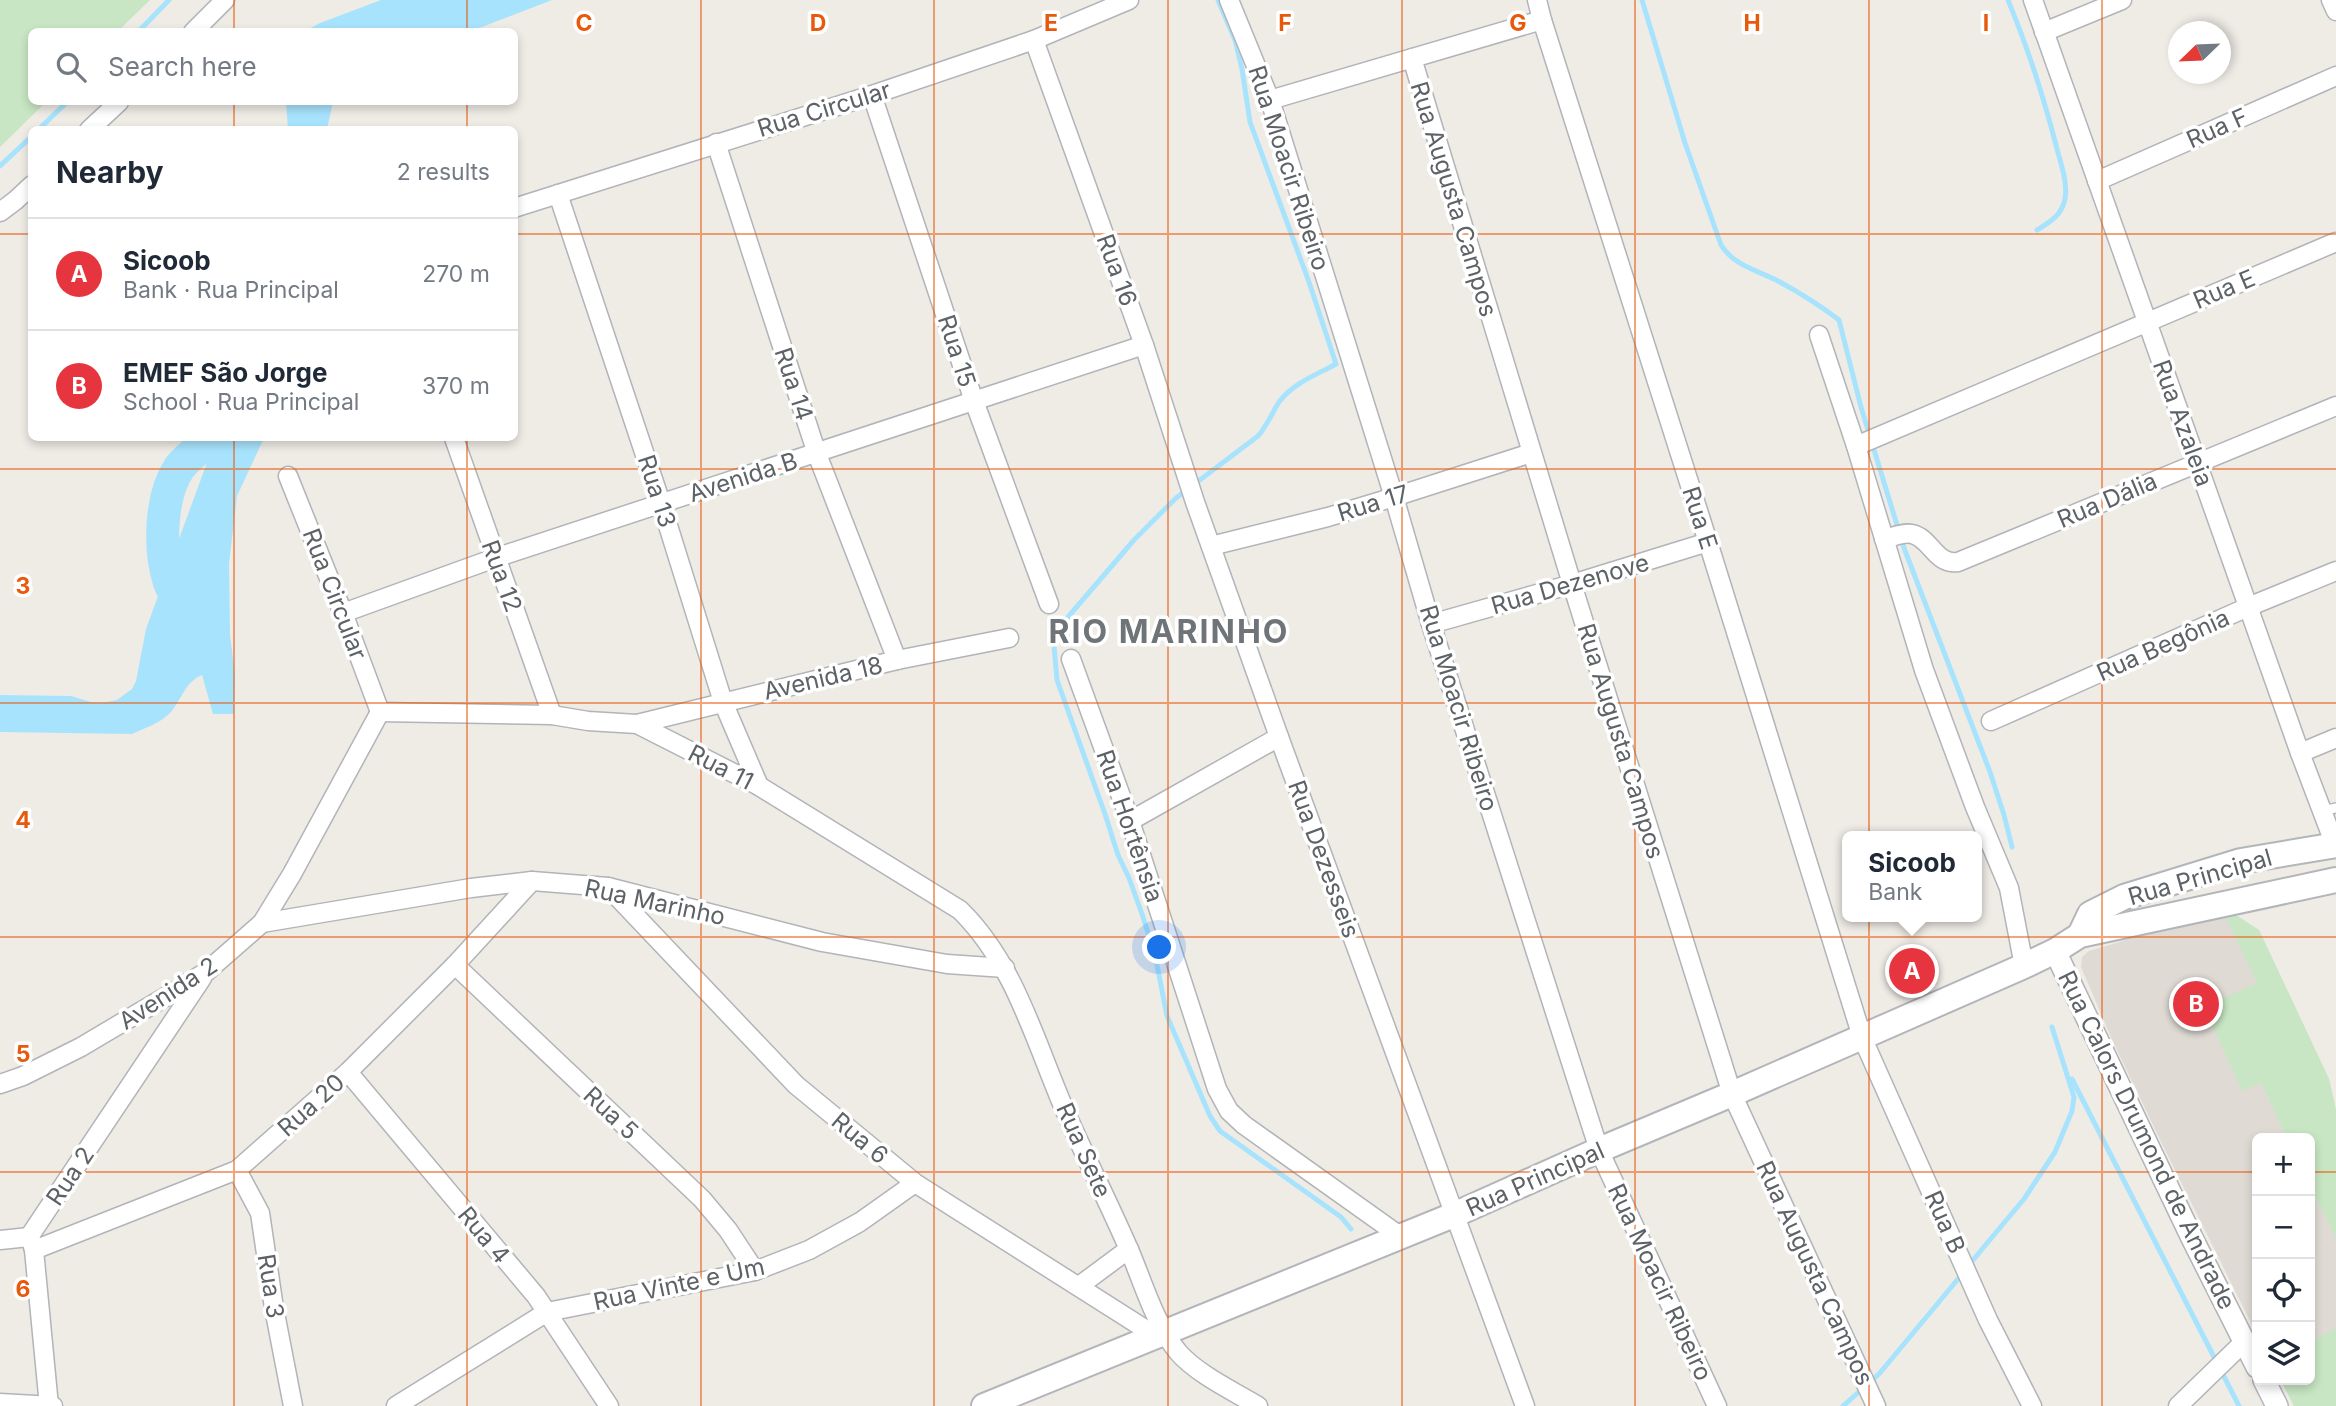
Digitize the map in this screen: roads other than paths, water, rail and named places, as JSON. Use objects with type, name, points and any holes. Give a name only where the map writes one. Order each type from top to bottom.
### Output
[{"type":"main road","name":"Rua Principal","points":[[2080,935],[2090,914],[2124,897],[2241,861],[2336,845]]},
{"type":"main road","name":"Rua Principal","points":[[984,1406],[1456,1214],[2040,958],[2080,935],[2336,880]]},
{"type":"street","points":[[197,28],[225,0]]},
{"type":"street","name":"Rua Circular","points":[[518,207],[872,95],[1034,40],[1129,0]]},
{"type":"street","name":"Rua Moacir Ribeiro","points":[[1228,0],[1270,100],[1431,624],[1599,1150],[1717,1406]]},
{"type":"street","name":"Rua E","points":[[1537,0],[1862,1037]]},
{"type":"street","name":"Rua Azaleia","points":[[2033,0],[2300,753],[2329,810],[2336,845]]},
{"type":"street","points":[[2044,32],[2122,0]]},
{"type":"street","points":[[2331,0],[2336,11]]},
{"type":"street","name":"Rua Augusta Campos","points":[[1270,100],[1542,20]]},
{"type":"street","name":"Rua 16","points":[[1034,40],[1144,345],[1195,502]]},
{"type":"street","name":"Rua Augusta Campos","points":[[1412,58],[1531,453],[1732,1094],[1876,1406]]},
{"type":"street","name":"Rua F","points":[[2097,181],[2336,76]]},
{"type":"street","name":"Rua 15","points":[[872,95],[974,401],[1049,604]]},
{"type":"street","points":[[93,126],[116,105]]},
{"type":"street","name":"Rua 14","points":[[716,143],[817,454],[897,660]]},
{"type":"street","points":[[0,212],[28,188]]},
{"type":"street","name":"Rua 13","points":[[558,194],[662,503],[723,702],[760,786]]},
{"type":"street","name":"Rua E","points":[[1867,442],[2336,242]]},
{"type":"street","points":[[1819,335],[1867,442],[1894,536],[1924,670],[1975,807],[2040,958]]},
{"type":"street","name":"Avenida B","points":[[343,613],[495,558],[1144,345]]},
{"type":"street","name":"Rua Dália","points":[[1894,536],[1920,537],[1945,562],[1958,562],[2336,406]]},
{"type":"street","name":"Rua 12","points":[[455,441],[552,715]]},
{"type":"street","name":"Rua 17","points":[[1212,546],[1394,498],[1531,453]]},
{"type":"street","name":"Rua Circular","points":[[288,476],[380,712]]},
{"type":"street","name":"Rua Dezesseis","points":[[1195,502],[1525,1406]]},
{"type":"street","name":"Rua Dezenove","points":[[1431,624],[1708,542]]},
{"type":"street","name":"Rua Begônia","points":[[1991,720],[2336,571]]},
{"type":"street","name":"Avenida 18","points":[[637,724],[897,660],[1009,638]]},
{"type":"street","name":"Rua Hortênsia","points":[[1071,659],[1130,821],[1217,1088],[1229,1111],[1244,1125],[1400,1237]]},
{"type":"street","name":"Rua 11","points":[[380,712],[552,715],[588,721],[637,724],[760,786],[960,910],[980,930],[1005,968]]},
{"type":"street","name":"Avenida 2","points":[[0,1084],[23,1076],[80,1047],[206,972],[262,923],[292,874],[380,712]]},
{"type":"street","points":[[1130,821],[1279,737]]},
{"type":"street","points":[[2300,753],[2336,738]]},
{"type":"street","name":"Rua Marinho","points":[[262,923],[532,880],[608,887],[822,942],[947,964],[1005,968]]},
{"type":"street","name":"Rua 20","points":[[0,1240],[32,1244],[237,1170],[348,1072],[455,965],[532,880]]},
{"type":"street","name":"Rua 6","points":[[608,887],[796,1085],[915,1183],[1160,1334]]},
{"type":"street","name":"Rua Calors Drumond de Andrade","points":[[2040,958],[2252,1357]]},
{"type":"street","name":"Rua 5","points":[[455,965],[702,1199],[728,1230],[755,1271]]},
{"type":"street","name":"Rua Sete","points":[[1005,968],[1064,1108],[1129,1249],[1160,1334]]},
{"type":"street","name":"Rua 2","points":[[32,1244],[206,972]]},
{"type":"street","name":"Rua B","points":[[1862,1037],[1988,1320],[2032,1406]]},
{"type":"street","name":"Rua 4","points":[[348,1072],[547,1312],[609,1406]]},
{"type":"street","name":"Rua 3","points":[[237,1170],[260,1213],[274,1308],[293,1406]]},
{"type":"street","name":"Rua Vinte e Um","points":[[547,1312],[755,1271],[809,1250],[860,1222],[915,1183]]},
{"type":"street","points":[[0,1403],[50,1406],[32,1244]]},
{"type":"street","points":[[1079,1286],[1129,1249]]},
{"type":"street","points":[[396,1406],[547,1312]]},
{"type":"street","points":[[1160,1334],[1191,1365],[1258,1406]]},
{"type":"street","points":[[2178,1406],[2244,1342]]},
{"type":"street","points":[[2266,1385],[2277,1406]]},
{"type":"water","points":[[381,0],[552,0],[478,28],[311,28]]},
{"type":"water","points":[[286,105],[332,105],[328,126],[288,126]]},
{"type":"water","points":[[215,441],[263,441],[237,496],[229,564],[230,635],[235,674],[234,714],[213,714],[202,675],[188,686],[167,716],[132,734],[0,732],[0,695],[71,696],[91,702],[117,700],[132,689],[136,681],[146,629]]},
{"type":"waterway","points":[[142,28],[169,0]]},
{"type":"waterway","points":[[1218,0],[1235,40],[1250,122],[1336,364],[1305,380],[1285,395],[1258,436],[1176,498],[1134,540],[1057,631],[1054,646],[1057,680],[1118,855],[1142,914],[1155,955],[1167,1016],[1210,1116],[1220,1131],[1341,1217],[1351,1229]]},
{"type":"waterway","points":[[1642,0],[1685,143],[1721,245],[1740,263],[1788,286],[1839,320],[1861,407],[1904,548],[1990,772],[2012,847]]},
{"type":"waterway","points":[[2008,0],[2040,90],[2065,185],[2065,199],[2058,214],[2037,230]]},
{"type":"waterway","points":[[42,126],[64,105]]},
{"type":"waterway","points":[[0,166],[28,140]]},
{"type":"waterway","name":"RIO MARINHO","points":[[183,611],[166,568],[163,539],[165,508],[168,493],[179,468],[208,441]]},
{"type":"waterway","points":[[1968,1266],[2024,1199],[2055,1152],[2072,1111],[2074,1097],[2052,1027]]},
{"type":"waterway","points":[[2072,1079],[2239,1406]]},
{"type":"waterway","points":[[1843,1406],[1879,1374],[1963,1273]]},
{"type":"place","name":"Sicoob","points":[[1912,971]]},
{"type":"place","name":"EMEF São Jorge","points":[[2196,1004]]},
{"type":"district","name":"RIO MARINHO","points":[[1169,631]]}]
